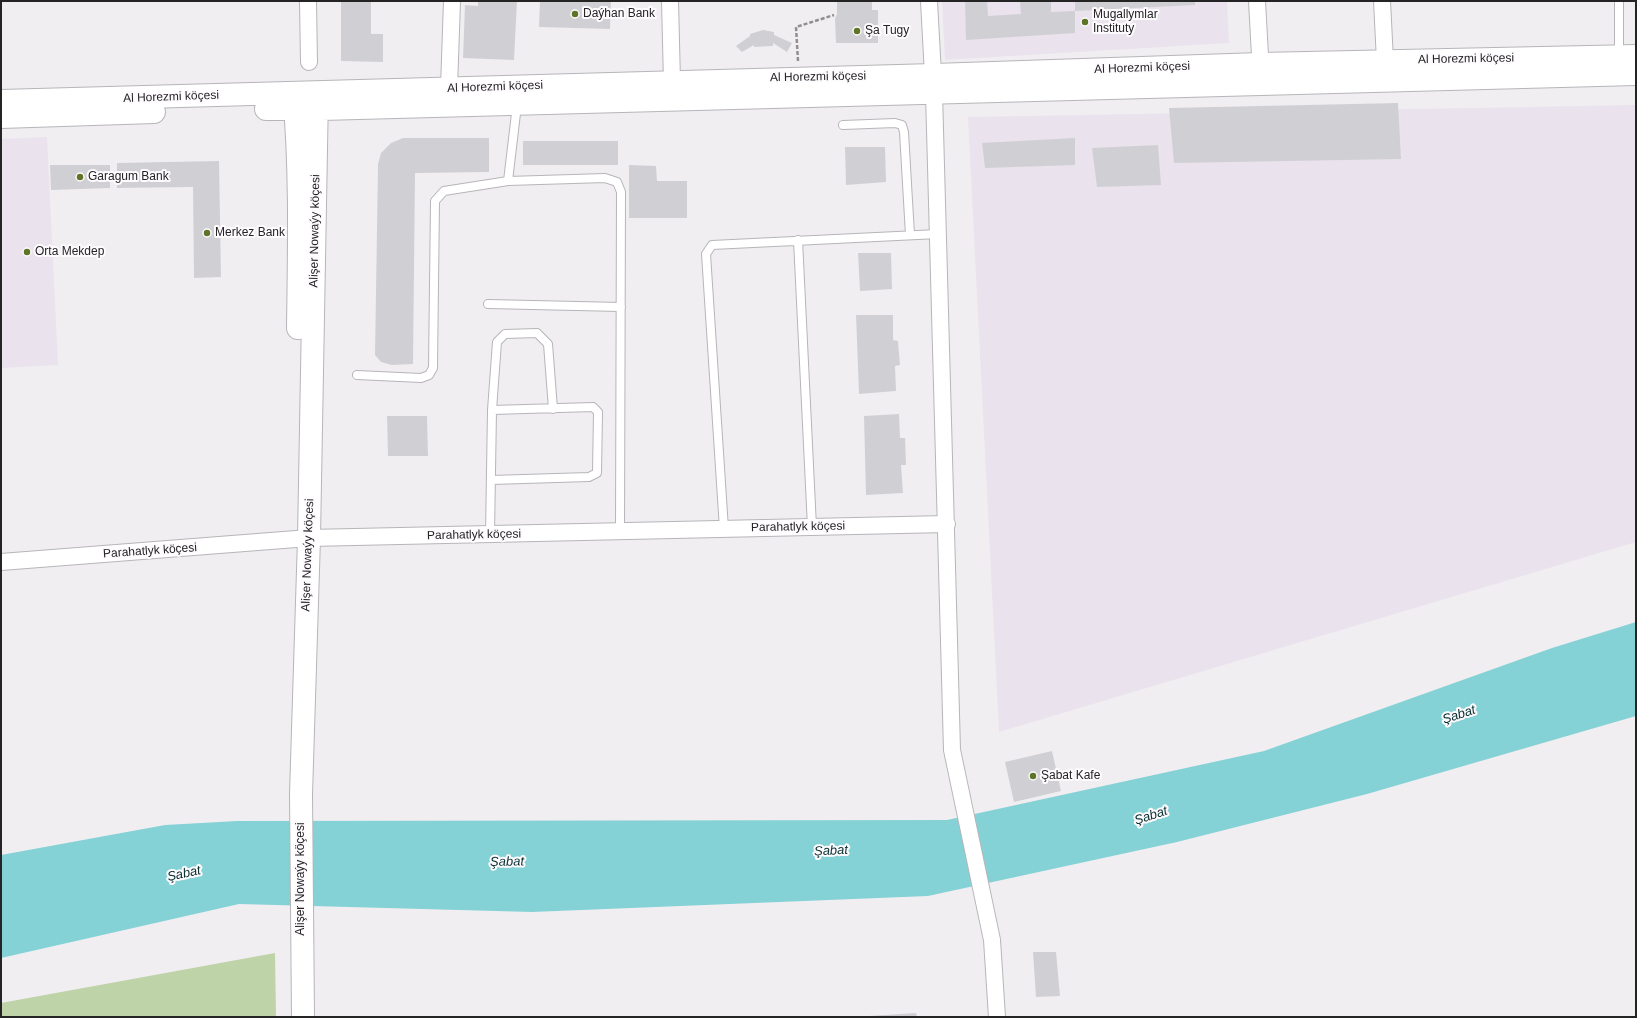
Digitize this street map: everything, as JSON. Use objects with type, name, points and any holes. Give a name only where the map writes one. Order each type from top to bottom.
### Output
[{"type":"street","points":[[308,1],[309,62]]},
{"type":"street","points":[[449,88],[452,1]]},
{"type":"street","points":[[670,1],[672,82]]},
{"type":"street","points":[[929,1],[934,84],[952,750],[992,940],[997,1017]]},
{"type":"street","points":[[1257,1],[1261,74]]},
{"type":"street","points":[[1382,1],[1385,61]]},
{"type":"street","name":"Al Horezmi köçesi","points":[[1261,74],[1385,61],[1627,56]]},
{"type":"street","name":"Al Horezmi köçesi","points":[[1,101],[306,101],[517,104],[934,84],[1261,74],[1636,74]]},
{"type":"street","name":"Al Horezmi köçesi","points":[[1,117],[306,101],[449,88],[672,82],[934,84]]},
{"type":"street","name":"Alişer Nowaýy köçesi","points":[[293,1017],[296,927],[296,794],[303,539],[299,237],[306,101]]},
{"type":"street","name":"Parahatlyk köçesi","points":[[1,562],[303,539],[947,524]]},
{"type":"street","name":"Alişer Nowaýy köçesi","points":[[296,927],[303,1017]]},
{"type":"lane","points":[[1619,1],[1627,56]]},
{"type":"lane","points":[[508,182],[517,104]]},
{"type":"lane","points":[[843,125],[895,123],[902,125],[904,132],[910,235]]},
{"type":"lane","points":[[357,375],[420,378],[429,375],[433,368],[435,201],[444,191],[508,182],[605,178],[617,182],[621,192],[620,532]]},
{"type":"lane","points":[[724,529],[706,254],[712,245],[938,234]]},
{"type":"lane","points":[[798,240],[812,527]]},
{"type":"lane","points":[[488,304],[621,307]]},
{"type":"lane","points":[[490,534],[492,410],[497,342],[504,334],[537,333],[548,344],[553,409]]},
{"type":"lane","points":[[491,480],[589,477],[597,473],[598,412],[593,407],[492,410]]},
{"type":"path","points":[[791,63],[798,62],[796,27],[834,15]]},
{"type":"shaded area","name":"Mugallymlar Instituty","points":[[942,1],[1227,1],[1229,43],[945,60]]},
{"type":"shaded area","points":[[1636,105],[1636,542],[999,732],[968,117]]},
{"type":"shaded area","name":"Orta Mekdep","points":[[47,137],[58,365],[1,368],[1,139]]},
{"type":"green space","points":[[275,953],[276,1017],[1,1017],[1,1003]]},
{"type":"water","name":"Şabat","points":[[1636,622],[1636,716],[1367,794],[1177,842],[928,896],[532,912],[239,904],[1,958],[1,855],[165,825],[237,821],[947,820],[1264,751],[1552,648]]},
{"type":"building","points":[[341,1],[371,1],[371,34],[383,34],[383,62],[341,61]]},
{"type":"building","points":[[478,1],[517,1],[514,60],[463,58],[465,5],[478,6]]},
{"type":"building","name":"Daýhan Bank","points":[[540,1],[611,1],[610,29],[539,27]]},
{"type":"building","name":"Şa Tugy","points":[[837,1],[872,1],[872,10],[878,10],[878,43],[836,43],[835,19],[837,14]]},
{"type":"building","points":[[965,1],[987,1],[988,16],[1021,14],[1020,1],[1051,1],[1051,12],[1075,11],[1075,33],[966,40]]},
{"type":"building","points":[[1075,1],[1195,1],[1195,5],[1075,11]]},
{"type":"building","points":[[763,30],[774,32],[774,35],[792,43],[787,52],[773,43],[773,46],[754,47],[754,45],[742,52],[736,46],[750,36],[750,34]]},
{"type":"building","points":[[1398,103],[1401,159],[1174,163],[1169,108]]},
{"type":"building","points":[[403,138],[489,138],[489,172],[415,173],[413,364],[392,365],[381,362],[375,355],[378,164],[381,153],[391,143]]},
{"type":"building","points":[[1075,138],[1075,165],[985,168],[982,143]]},
{"type":"building","points":[[523,141],[618,141],[618,165],[523,165]]},
{"type":"building","points":[[1158,145],[1161,185],[1097,187],[1092,148]]},
{"type":"building","points":[[845,147],[885,147],[886,182],[846,185]]},
{"type":"building","name":"Merkez Bank","points":[[219,161],[221,277],[194,278],[193,187],[117,188],[117,163]]},
{"type":"building","name":"Garagum Bank","points":[[50,165],[110,165],[110,188],[51,190]]},
{"type":"building","points":[[629,165],[656,166],[657,181],[687,181],[687,218],[629,218]]},
{"type":"building","points":[[858,253],[891,253],[892,289],[860,291]]},
{"type":"building","points":[[856,315],[893,315],[893,340],[898,341],[900,365],[895,366],[896,391],[859,394]]},
{"type":"building","points":[[899,414],[900,438],[905,438],[906,465],[901,465],[903,493],[866,495],[864,416]]},
{"type":"building","points":[[387,416],[427,416],[428,456],[388,456]]},
{"type":"building","name":"Şabat Kafe","points":[[1052,751],[1061,791],[1014,802],[1005,762]]},
{"type":"building","points":[[1033,952],[1056,952],[1060,996],[1036,997]]},
{"type":"building","points":[[916,1013],[917,1017],[869,1017],[869,1016]]},
{"type":"place","name":"Daýhan Bank","points":[[575,14]]},
{"type":"place","name":"Mugallymlar Instituty","points":[[1085,22]]},
{"type":"place","name":"Şa Tugy","points":[[857,31]]},
{"type":"place","name":"Garagum Bank","points":[[80,177]]},
{"type":"place","name":"Merkez Bank","points":[[207,233]]},
{"type":"place","name":"Orta Mekdep","points":[[27,252]]},
{"type":"place","name":"Şabat Kafe","points":[[1033,776]]}]
